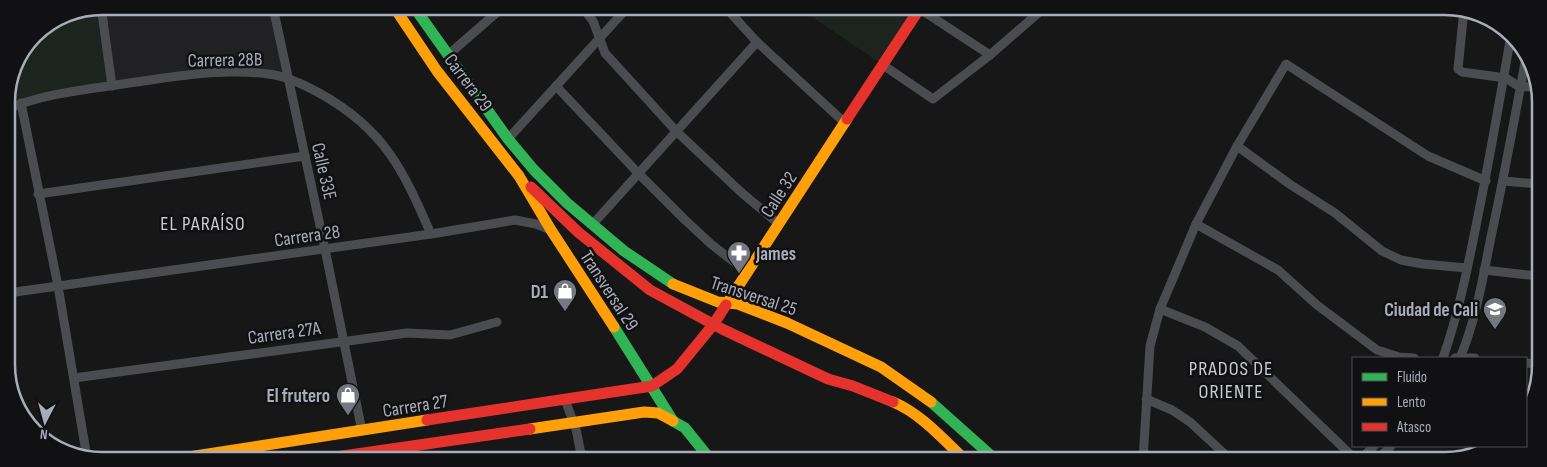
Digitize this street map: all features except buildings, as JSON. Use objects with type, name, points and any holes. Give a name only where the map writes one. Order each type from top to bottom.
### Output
[{"type":"street","points":[[102,15],[112,86]]},
{"type":"street","name":"Calle 33E","points":[[275,15],[326,249],[362,431]]},
{"type":"street","name":"Carrera 29","points":[[399,15],[437,71],[520,176]]},
{"type":"street","name":"Carrera 29","points":[[420,15],[508,139],[534,170]]},
{"type":"street","points":[[448,55],[494,15]]},
{"type":"street","points":[[588,15],[593,21],[605,53],[676,132],[742,193],[779,224]]},
{"type":"street","points":[[508,139],[622,15]]},
{"type":"street","points":[[732,15],[757,42],[845,123]]},
{"type":"street","name":"Calle 32","points":[[652,386],[677,369],[713,325],[915,15]]},
{"type":"street","points":[[930,15],[990,55]]},
{"type":"street","points":[[883,65],[933,99],[990,55],[1036,15]]},
{"type":"street","points":[[1463,17],[1458,69],[1462,72],[1508,78],[1520,87],[1530,88]]},
{"type":"street","points":[[592,225],[757,42]]},
{"type":"street","points":[[1443,357],[1455,324],[1468,268],[1486,181],[1509,44]]},
{"type":"street","points":[[1143,452],[1150,346],[1160,309],[1196,224],[1237,146],[1286,64],[1428,156],[1486,181]]},
{"type":"street","points":[[1458,357],[1473,321],[1503,181],[1524,67]]},
{"type":"street","name":"Carrera 28B","points":[[15,105],[55,94],[195,74],[240,72],[270,74],[288,79],[329,98],[368,127],[402,170],[431,234]]},
{"type":"street","points":[[556,86],[638,173],[711,244],[748,273]]},
{"type":"street","points":[[21,103],[58,286],[86,450]]},
{"type":"street","points":[[1237,146],[1291,186],[1335,212],[1382,251],[1402,260],[1468,268]]},
{"type":"street","points":[[38,194],[305,156]]},
{"type":"street","name":"Transversal 25","points":[[534,170],[592,225],[624,251],[668,282],[718,302],[738,304],[812,334],[881,367],[936,406],[987,452]]},
{"type":"street","name":"Transversal 29","points":[[520,176],[551,230],[652,386],[673,422],[695,452]]},
{"type":"street","name":"Transversal 25","points":[[520,176],[578,232],[650,290],[713,325],[828,379],[853,386],[903,406],[927,425],[956,452]]},
{"type":"street","points":[[1503,181],[1532,183]]},
{"type":"street","name":"Carrera 28","points":[[15,292],[431,234],[516,220],[536,224],[551,230]]},
{"type":"street","points":[[1196,224],[1278,270],[1317,304],[1377,350],[1399,357]]},
{"type":"street","points":[[1484,270],[1532,275]]},
{"type":"street","points":[[1160,309],[1205,327],[1238,346],[1348,452]]},
{"type":"street","name":"Carrera 27A","points":[[74,378],[406,332],[450,335],[497,322]]},
{"type":"street","name":"Carrera 27","points":[[222,452],[652,386]]},
{"type":"street","points":[[1146,399],[1172,410],[1190,422],[1222,452]]},
{"type":"street","points":[[565,400],[574,423],[580,452]]},
{"type":"street","points":[[388,452],[644,412],[658,413],[673,422]]},
{"type":"street","name":"Transversal 29","points":[[673,422],[685,428],[704,452]]},
{"type":"shaded area","points":[[102,15],[112,86],[15,107],[18,80],[24,64],[33,49],[59,27],[85,17]]},
{"type":"shaded area","points":[[103,15],[275,15],[288,79],[240,72],[112,86]]},
{"type":"shaded area","points":[[809,15],[915,15],[883,65]]},
{"type":"traffic: fast","points":[[420,15],[508,139],[534,170],[567,203],[624,251],[673,284]]},
{"type":"traffic: fast","points":[[614,327],[673,421],[685,428],[704,452]]},
{"type":"traffic: fast","points":[[931,402],[987,452]]},
{"type":"traffic: slow","points":[[399,15],[437,71],[519,176],[551,230],[614,327]]},
{"type":"traffic: slow","points":[[726,305],[847,119]]},
{"type":"traffic: slow","points":[[673,284],[718,302],[738,304],[787,323],[881,367],[931,402]]},
{"type":"traffic: slow","points":[[893,402],[922,420],[957,452]]},
{"type":"traffic: slow","points":[[530,429],[644,412],[658,413],[673,421]]},
{"type":"traffic: slow","points":[[221,452],[427,420]]},
{"type":"traffic: jam","points":[[847,119],[915,15]]},
{"type":"traffic: jam","points":[[531,187],[578,232],[650,290],[722,329],[828,379],[853,386],[893,402]]},
{"type":"traffic: jam","points":[[427,420],[652,386],[677,369],[713,325],[726,305]]},
{"type":"traffic: jam","points":[[371,452],[530,429]]},
{"type":"place","name":"James","points":[[739,274]]},
{"type":"place","name":"D1","points":[[565,312]]},
{"type":"place","name":"Ciudad de Cali","points":[[1495,330]]},
{"type":"place","name":"El frutero","points":[[348,416]]},
{"type":"district","name":"EL PARAÍSO","points":[[203,223]]},
{"type":"district","name":"PRADOS DE ORIENTE","points":[[1231,380]]}]
